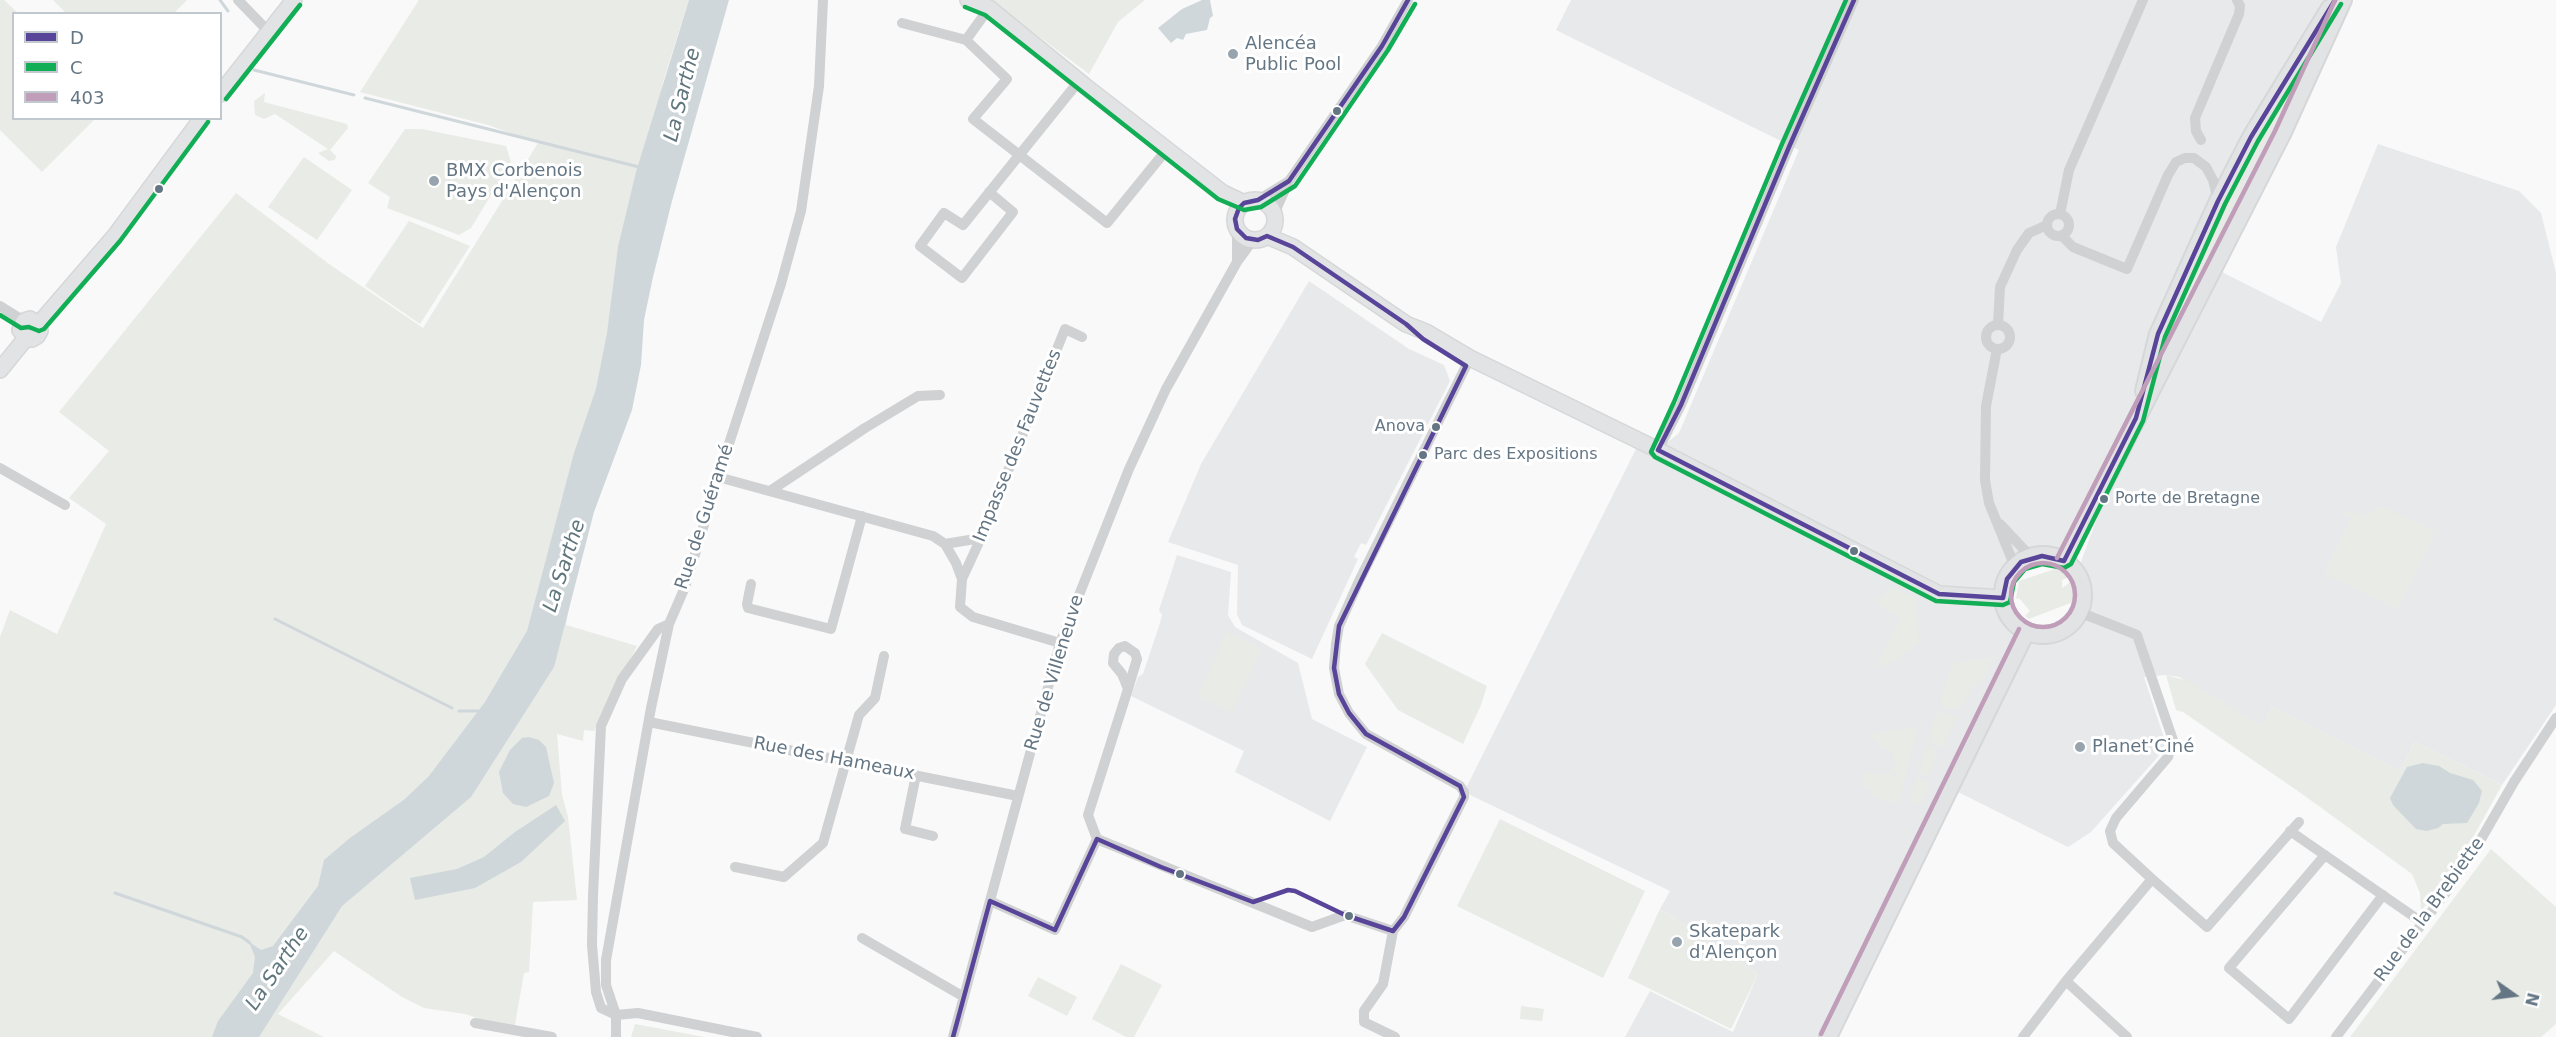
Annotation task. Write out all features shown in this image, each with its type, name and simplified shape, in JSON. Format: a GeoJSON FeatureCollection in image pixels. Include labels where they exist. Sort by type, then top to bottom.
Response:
{"type":"FeatureCollection","features":[{"type":"Feature","properties":{"kind":"main road"},"geometry":{"type":"LineString","coordinates":[[2136,418],[2158,334],[2218,201],[2251,137],[2335,0]]}},
{"type":"Feature","properties":{"kind":"main road"},"geometry":{"type":"LineString","coordinates":[[2064,561],[2282,134],[2343,0]]}},
{"type":"Feature","properties":{"kind":"main road"},"geometry":{"type":"LineString","coordinates":[[2051,556],[2064,561],[2075,572],[2082,586],[2082,603],[2072,623],[2055,633],[2040,635],[2026,632],[2009,616],[2003,598],[2007,579],[2015,567],[2031,557],[2051,556]]}},
{"type":"Feature","properties":{"kind":"main road"},"geometry":{"type":"LineString","coordinates":[[1828,1037],[2026,632]]}},
{"type":"Feature","properties":{"kind":"street"},"geometry":{"type":"LineString","coordinates":[[238,0],[268,32]]}},
{"type":"Feature","properties":{"kind":"street"},"geometry":{"type":"LineString","coordinates":[[222,91],[294,0]]}},
{"type":"Feature","properties":{"kind":"street","name":"Rue de Guéramé"},"geometry":{"type":"LineString","coordinates":[[616,1037],[616,1015],[606,985],[606,960],[649,722],[669,624],[685,587],[781,284],[801,211],[819,86],[823,0]]}},
{"type":"Feature","properties":{"kind":"street"},"geometry":{"type":"LineString","coordinates":[[968,0],[989,8],[1223,193],[1244,211],[1246,238],[1267,229]]}},
{"type":"Feature","properties":{"kind":"street"},"geometry":{"type":"LineString","coordinates":[[1244,211],[1289,181],[1382,46],[1408,0]]}},
{"type":"Feature","properties":{"kind":"street"},"geometry":{"type":"LineString","coordinates":[[1658,450],[1691,383],[1789,147],[1854,0]]}},
{"type":"Feature","properties":{"kind":"street"},"geometry":{"type":"LineString","coordinates":[[2060,214],[2070,170],[2143,0]]}},
{"type":"Feature","properties":{"kind":"street"},"geometry":{"type":"LineString","coordinates":[[2201,140],[2196,131],[2195,118],[2239,14],[2240,6],[2237,0]]}},
{"type":"Feature","properties":{"kind":"street"},"geometry":{"type":"LineString","coordinates":[[966,40],[989,8]]}},
{"type":"Feature","properties":{"kind":"street"},"geometry":{"type":"LineString","coordinates":[[902,23],[966,40],[1007,79],[973,119],[1107,224],[1168,148]]}},
{"type":"Feature","properties":{"kind":"street"},"geometry":{"type":"LineString","coordinates":[[989,192],[1013,212],[962,278],[920,246],[944,213],[963,225],[989,192],[1079,81]]}},
{"type":"Feature","properties":{"kind":"street"},"geometry":{"type":"LineString","coordinates":[[31,323],[114,237],[201,120]]}},
{"type":"Feature","properties":{"kind":"street"},"geometry":{"type":"LineString","coordinates":[[2046,225],[2050,234],[2062,236],[2073,247],[2127,269],[2168,175],[2176,162],[2185,158],[2194,158],[2206,166],[2213,180],[2218,201]]}},
{"type":"Feature","properties":{"kind":"street","name":"Rue de Villeneuve"},"geometry":{"type":"LineString","coordinates":[[953,1037],[1060,643],[1138,449],[1166,389],[1237,262],[1267,229],[1289,181]]}},
{"type":"Feature","properties":{"kind":"street"},"geometry":{"type":"LineString","coordinates":[[1244,211],[1268,204],[1267,229]]}},
{"type":"Feature","properties":{"kind":"street","name":"Rue de Villeneuve"},"geometry":{"type":"LineString","coordinates":[[1237,262],[1244,211]]}},
{"type":"Feature","properties":{"kind":"street"},"geometry":{"type":"LineString","coordinates":[[1998,325],[2000,287],[2017,250],[2029,232],[2046,225],[2050,217],[2060,214]]}},
{"type":"Feature","properties":{"kind":"street"},"geometry":{"type":"LineString","coordinates":[[2060,214],[2066,218],[2069,225],[2067,232],[2062,236]]}},
{"type":"Feature","properties":{"kind":"street"},"geometry":{"type":"LineString","coordinates":[[1267,229],[1406,324],[1425,332],[1468,362],[1544,394],[1658,450],[1939,594],[2003,598]]}},
{"type":"Feature","properties":{"kind":"street"},"geometry":{"type":"LineString","coordinates":[[0,306],[40,330],[38,336],[32,339],[26,338],[0,370]]}},
{"type":"Feature","properties":{"kind":"street"},"geometry":{"type":"LineString","coordinates":[[1998,325],[2005,327],[2010,338],[2007,345],[1997,349],[1989,346],[1986,334],[1990,327],[1998,325]]}},
{"type":"Feature","properties":{"kind":"street","name":"Impasse des Fauvettes"},"geometry":{"type":"LineString","coordinates":[[962,579],[981,538],[1065,329],[1082,337]]}},
{"type":"Feature","properties":{"kind":"street"},"geometry":{"type":"LineString","coordinates":[[1997,349],[1986,406],[1984,458],[1989,503],[2015,567]]}},
{"type":"Feature","properties":{"kind":"street"},"geometry":{"type":"LineString","coordinates":[[1395,1037],[1364,1022],[1364,1011],[1383,984],[1393,931],[1404,917],[1464,797],[1464,792],[1460,786],[1366,734],[1349,714],[1339,694],[1334,668],[1336,644],[1339,626],[1359,581],[1468,362]]}},
{"type":"Feature","properties":{"kind":"street"},"geometry":{"type":"LineString","coordinates":[[770,491],[918,396],[940,395]]}},
{"type":"Feature","properties":{"kind":"street"},"geometry":{"type":"LineString","coordinates":[[0,468],[64,505]]}},
{"type":"Feature","properties":{"kind":"street"},"geometry":{"type":"LineString","coordinates":[[718,477],[933,536],[945,544],[962,579],[960,607],[973,617],[1060,643]]}},
{"type":"Feature","properties":{"kind":"street"},"geometry":{"type":"LineString","coordinates":[[752,585],[748,608],[831,629],[862,516]]}},
{"type":"Feature","properties":{"kind":"street"},"geometry":{"type":"LineString","coordinates":[[1996,519],[2031,557]]}},
{"type":"Feature","properties":{"kind":"street"},"geometry":{"type":"LineString","coordinates":[[945,544],[981,538]]}},
{"type":"Feature","properties":{"kind":"street"},"geometry":{"type":"LineString","coordinates":[[2079,612],[2137,635],[2173,740],[2169,757],[2116,818],[2110,831],[2113,843],[2207,927],[2299,822]]}},
{"type":"Feature","properties":{"kind":"street"},"geometry":{"type":"LineString","coordinates":[[669,624],[658,629],[622,679],[601,726],[592,945],[596,992],[601,1008],[616,1015],[638,1013],[757,1037]]}},
{"type":"Feature","properties":{"kind":"street"},"geometry":{"type":"LineString","coordinates":[[735,867],[784,877],[823,843],[859,714],[875,698],[884,656]]}},
{"type":"Feature","properties":{"kind":"street"},"geometry":{"type":"LineString","coordinates":[[1128,690],[1088,815],[1097,839],[1312,927],[1345,915],[1393,931]]}},
{"type":"Feature","properties":{"kind":"street","name":"Rue de la Brebiette"},"geometry":{"type":"LineString","coordinates":[[2336,1037],[2423,923],[2480,841],[2514,782],[2556,718]]}},
{"type":"Feature","properties":{"kind":"street","name":"Rue des Hameaux"},"geometry":{"type":"LineString","coordinates":[[649,722],[1018,796]]}},
{"type":"Feature","properties":{"kind":"street"},"geometry":{"type":"LineString","coordinates":[[916,775],[905,829],[933,836]]}},
{"type":"Feature","properties":{"kind":"street"},"geometry":{"type":"LineString","coordinates":[[2290,831],[2423,923]]}},
{"type":"Feature","properties":{"kind":"street"},"geometry":{"type":"LineString","coordinates":[[990,901],[1054,930],[1097,839]]}},
{"type":"Feature","properties":{"kind":"street"},"geometry":{"type":"LineString","coordinates":[[2325,855],[2229,968],[2289,1019],[2383,896]]}},
{"type":"Feature","properties":{"kind":"street"},"geometry":{"type":"LineString","coordinates":[[2023,1037],[2066,981],[2152,879]]}},
{"type":"Feature","properties":{"kind":"street"},"geometry":{"type":"LineString","coordinates":[[862,938],[964,997]]}},
{"type":"Feature","properties":{"kind":"street"},"geometry":{"type":"LineString","coordinates":[[2066,981],[2127,1037]]}},
{"type":"Feature","properties":{"kind":"street"},"geometry":{"type":"LineString","coordinates":[[475,1023],[552,1037]]}},
{"type":"Feature","properties":{"kind":"street"},"geometry":{"type":"LineString","coordinates":[[1365,1037],[1375,1027]]}},
{"type":"Feature","properties":{"kind":"shaded area"},"geometry":{"type":"Polygon","coordinates":[[[0,0],[4,0],[17,12],[12,12],[12,120],[94,120],[42,172],[0,130],[0,0]]]}},
{"type":"Feature","properties":{"kind":"shaded area"},"geometry":{"type":"Polygon","coordinates":[[[53,0],[187,0],[175,12],[65,12],[53,0]]]}},
{"type":"Feature","properties":{"kind":"shaded area"},"geometry":{"type":"Polygon","coordinates":[[[419,0],[689,0],[663,82],[566,625],[637,646],[594,731],[584,730],[583,741],[557,734],[562,795],[568,817],[577,900],[533,902],[529,972],[524,973],[514,1030],[465,1014],[424,1008],[402,997],[334,951],[278,1014],[324,1037],[0,1037],[0,637],[10,610],[57,634],[106,524],[69,498],[109,451],[59,412],[236,193],[329,264],[423,328],[538,143],[488,125],[360,92],[419,0]]]}},
{"type":"Feature","properties":{"kind":"shaded area"},"geometry":{"type":"Polygon","coordinates":[[[990,0],[1145,0],[1118,22],[1089,74],[990,0]]]}},
{"type":"Feature","properties":{"kind":"shaded area"},"geometry":{"type":"Polygon","coordinates":[[[1571,0],[2344,0],[2058,558],[2037,556],[2021,562],[2010,573],[2003,592],[2009,616],[2018,627],[2032,634],[2055,633],[2072,623],[2076,617],[2084,598],[2075,572],[2079,567],[2123,448],[2214,268],[2321,322],[2341,283],[2336,247],[2378,144],[2519,191],[2541,213],[2556,273],[2556,705],[2502,785],[2415,742],[2400,771],[2272,707],[2262,727],[2179,677],[2166,675],[2144,677],[2165,741],[2163,751],[2091,832],[2068,847],[1950,788],[1828,1037],[1625,1037],[1650,991],[1733,1032],[1758,974],[1660,909],[1670,891],[1464,792],[1640,441],[1658,450],[1679,433],[1799,150],[1556,30],[1571,0]]]}},
{"type":"Feature","properties":{"kind":"shaded area"},"geometry":{"type":"Polygon","coordinates":[[[2319,37],[2256,181],[2250,179],[2253,172],[2243,167],[2319,37]]]}},
{"type":"Feature","properties":{"kind":"shaded area"},"geometry":{"type":"Polygon","coordinates":[[[265,93],[264,102],[347,124],[348,128],[330,150],[336,156],[335,160],[329,161],[318,153],[328,149],[275,114],[264,119],[255,115],[254,101],[265,93]]]}},
{"type":"Feature","properties":{"kind":"shaded area","name":"BMX Corbenois Pays d'Alençon"},"geometry":{"type":"Polygon","coordinates":[[[405,129],[422,129],[506,146],[511,162],[471,228],[459,235],[387,208],[390,197],[368,183],[405,129]]]}},
{"type":"Feature","properties":{"kind":"shaded area"},"geometry":{"type":"Polygon","coordinates":[[[304,157],[352,190],[317,240],[268,207],[304,157]]]}},
{"type":"Feature","properties":{"kind":"shaded area"},"geometry":{"type":"Polygon","coordinates":[[[2240,171],[2245,174],[2242,181],[2253,186],[2166,359],[2159,354],[2167,330],[2240,171]]]}},
{"type":"Feature","properties":{"kind":"shaded area"},"geometry":{"type":"Polygon","coordinates":[[[409,221],[470,246],[420,324],[365,286],[409,221]]]}},
{"type":"Feature","properties":{"kind":"shaded area"},"geometry":{"type":"Polygon","coordinates":[[[1309,281],[1409,349],[1444,365],[1450,381],[1366,545],[1361,543],[1354,557],[1358,559],[1312,659],[1242,625],[1237,614],[1238,565],[1168,542],[1201,464],[1309,281]]]}},
{"type":"Feature","properties":{"kind":"shaded area"},"geometry":{"type":"Polygon","coordinates":[[[2378,505],[2436,532],[2397,609],[2324,574],[2352,518],[2345,515],[2346,511],[2366,516],[2375,511],[2378,505]]]}},
{"type":"Feature","properties":{"kind":"shaded area"},"geometry":{"type":"Polygon","coordinates":[[[1177,555],[1231,572],[1228,615],[1235,627],[1298,663],[1312,719],[1367,747],[1330,821],[1235,772],[1244,751],[1131,696],[1138,677],[1143,674],[1160,623],[1162,615],[1159,610],[1177,555]]]}},
{"type":"Feature","properties":{"kind":"shaded area"},"geometry":{"type":"Polygon","coordinates":[[[2058,568],[2069,577],[2062,580],[2062,588],[2072,581],[2073,602],[2029,619],[2025,616],[2030,611],[2019,598],[2016,599],[2019,581],[2058,568]]]}},
{"type":"Feature","properties":{"kind":"shaded area"},"geometry":{"type":"Polygon","coordinates":[[[1892,587],[1915,597],[1919,643],[1888,665],[1880,666],[1877,664],[1901,616],[1884,608],[1877,601],[1892,587]]]}},
{"type":"Feature","properties":{"kind":"shaded area"},"geometry":{"type":"Polygon","coordinates":[[[1227,632],[1262,649],[1232,712],[1197,696],[1227,632]]]}},
{"type":"Feature","properties":{"kind":"shaded area"},"geometry":{"type":"Polygon","coordinates":[[[1382,633],[1487,686],[1463,744],[1398,710],[1365,664],[1382,633]]]}},
{"type":"Feature","properties":{"kind":"shaded area"},"geometry":{"type":"Polygon","coordinates":[[[1994,657],[1979,684],[1973,686],[1961,709],[1939,707],[1952,663],[1994,657]]]}},
{"type":"Feature","properties":{"kind":"shaded area"},"geometry":{"type":"Polygon","coordinates":[[[2166,675],[2188,681],[2262,727],[2272,707],[2400,771],[2415,742],[2502,785],[2462,857],[2421,911],[2420,893],[2412,874],[2305,796],[2183,712],[2176,710],[2166,675]]]}},
{"type":"Feature","properties":{"kind":"shaded area"},"geometry":{"type":"Polygon","coordinates":[[[1937,712],[1957,717],[1942,748],[1928,740],[1937,712]]]}},
{"type":"Feature","properties":{"kind":"shaded area"},"geometry":{"type":"Polygon","coordinates":[[[1918,726],[1898,804],[1869,795],[1871,789],[1861,783],[1868,771],[1875,774],[1887,773],[1896,777],[1898,775],[1891,771],[1895,762],[1892,753],[1870,735],[1918,726]]]}},
{"type":"Feature","properties":{"kind":"shaded area"},"geometry":{"type":"Polygon","coordinates":[[[1927,745],[1938,754],[1928,776],[1918,774],[1927,745]]]}},
{"type":"Feature","properties":{"kind":"shaded area"},"geometry":{"type":"Polygon","coordinates":[[[1917,778],[1929,784],[1922,803],[1909,801],[1917,778]]]}},
{"type":"Feature","properties":{"kind":"shaded area"},"geometry":{"type":"Polygon","coordinates":[[[1500,819],[1645,891],[1603,978],[1457,906],[1500,819]]]}},
{"type":"Feature","properties":{"kind":"shaded area"},"geometry":{"type":"Polygon","coordinates":[[[2491,849],[2556,907],[2556,1024],[2541,1037],[2350,1037],[2491,849]]]}},
{"type":"Feature","properties":{"kind":"shaded area","name":"Skatepark d'Alençon"},"geometry":{"type":"Polygon","coordinates":[[[1660,909],[1758,974],[1731,1029],[1628,978],[1660,909]]]}},
{"type":"Feature","properties":{"kind":"shaded area"},"geometry":{"type":"Polygon","coordinates":[[[1121,964],[1162,985],[1134,1037],[1126,1037],[1092,1019],[1121,964]]]}},
{"type":"Feature","properties":{"kind":"shaded area"},"geometry":{"type":"Polygon","coordinates":[[[1038,977],[1077,997],[1067,1016],[1028,996],[1038,977]]]}},
{"type":"Feature","properties":{"kind":"shaded area"},"geometry":{"type":"Polygon","coordinates":[[[1521,1006],[1544,1009],[1542,1021],[1520,1019],[1521,1006]]]}},
{"type":"Feature","properties":{"kind":"shaded area"},"geometry":{"type":"Polygon","coordinates":[[[635,1024],[704,1037],[631,1037],[635,1024]]]}},
{"type":"Feature","properties":{"kind":"water","name":"La Sarthe"},"geometry":{"type":"Polygon","coordinates":[[[689,0],[729,0],[653,277],[644,320],[641,365],[632,410],[594,512],[554,667],[471,797],[342,906],[259,1037],[212,1037],[218,1021],[253,973],[255,957],[249,942],[261,950],[273,946],[318,886],[324,860],[350,838],[405,799],[429,776],[485,702],[527,631],[574,453],[596,389],[607,333],[618,247],[636,172],[689,0]]]}},
{"type":"Feature","properties":{"kind":"water"},"geometry":{"type":"Polygon","coordinates":[[[1202,0],[1210,0],[1213,16],[1210,18],[1207,30],[1186,34],[1183,40],[1177,38],[1171,43],[1158,28],[1182,9],[1202,0]]]}},
{"type":"Feature","properties":{"kind":"water"},"geometry":{"type":"Polygon","coordinates":[[[529,737],[539,740],[546,747],[554,783],[549,796],[526,807],[513,804],[503,793],[499,772],[510,750],[522,738],[529,737]]]}},
{"type":"Feature","properties":{"kind":"water"},"geometry":{"type":"Polygon","coordinates":[[[2423,763],[2439,766],[2450,773],[2473,780],[2482,791],[2479,803],[2467,823],[2443,824],[2427,831],[2416,829],[2393,805],[2390,798],[2407,767],[2423,763]]]}},
{"type":"Feature","properties":{"kind":"water"},"geometry":{"type":"Polygon","coordinates":[[[556,805],[565,821],[521,862],[475,888],[415,900],[410,878],[457,869],[484,857],[515,832],[556,805]]]}},
{"type":"Feature","properties":{"kind":"waterway"},"geometry":{"type":"LineString","coordinates":[[220,0],[228,11]]}},
{"type":"Feature","properties":{"kind":"waterway"},"geometry":{"type":"LineString","coordinates":[[254,70],[354,95]]}},
{"type":"Feature","properties":{"kind":"waterway"},"geometry":{"type":"LineString","coordinates":[[365,98],[639,167]]}},
{"type":"Feature","properties":{"kind":"waterway"},"geometry":{"type":"LineString","coordinates":[[275,619],[452,708]]}},
{"type":"Feature","properties":{"kind":"waterway"},"geometry":{"type":"LineString","coordinates":[[459,711],[482,711]]}},
{"type":"Feature","properties":{"kind":"waterway"},"geometry":{"type":"LineString","coordinates":[[115,893],[242,937],[250,943]]}},
{"type":"Feature","properties":{"kind":"transit line","name":"D"},"geometry":{"type":"LineString","coordinates":[[953,1037],[990,901],[1055,930],[1097,839],[1161,867],[1253,902],[1288,890],[1295,891],[1345,915],[1393,931],[1404,917],[1464,797],[1460,786],[1366,734],[1349,713],[1339,694],[1334,668],[1339,626],[1466,366],[1423,339],[1406,324],[1293,247],[1267,236],[1258,240],[1246,238],[1237,229],[1235,219],[1239,208],[1244,203],[1258,200],[1289,181],[1382,46],[1408,0]]}},
{"type":"Feature","properties":{"kind":"transit line","name":"C"},"geometry":{"type":"LineString","coordinates":[[1846,0],[1651,452],[1655,457],[1936,601],[2003,605],[2010,602],[2014,582],[2025,569],[2042,564],[2064,568],[2071,564],[2143,421],[2165,337],[2225,204],[2258,141],[2341,4]]}},
{"type":"Feature","properties":{"kind":"transit line","name":"D"},"geometry":{"type":"LineString","coordinates":[[1854,0],[1789,147],[1681,405],[1658,450],[1939,594],[2003,598],[2007,579],[2021,562],[2042,556],[2064,561],[2136,418],[2158,334],[2218,201],[2251,137],[2335,0]]}},
{"type":"Feature","properties":{"kind":"transit line","name":"403"},"geometry":{"type":"LineString","coordinates":[[2057,558],[2275,131],[2335,0]]}},
{"type":"Feature","properties":{"kind":"transit line","name":"C"},"geometry":{"type":"LineString","coordinates":[[965,7],[985,15],[1218,199],[1244,210],[1261,207],[1295,186],[1388,50],[1415,4]]}},
{"type":"Feature","properties":{"kind":"transit line","name":"C"},"geometry":{"type":"LineString","coordinates":[[226,99],[300,5]]}},
{"type":"Feature","properties":{"kind":"transit line","name":"C"},"geometry":{"type":"LineString","coordinates":[[0,315],[21,328],[29,327],[39,331],[44,329],[120,241],[208,122]]}},
{"type":"Feature","properties":{"kind":"transit line","name":"403"},"geometry":{"type":"LineString","coordinates":[[2043,563],[2055,565],[2066,572],[2073,583],[2075,595],[2073,607],[2066,618],[2055,625],[2043,627],[2031,625],[2020,618],[2013,607],[2011,595],[2013,583],[2020,572],[2031,565],[2043,563]]}},
{"type":"Feature","properties":{"kind":"transit line","name":"403"},"geometry":{"type":"LineString","coordinates":[[1821,1034],[2019,629]]}},
{"type":"Feature","properties":{"kind":"place","name":"Alencéa Public Pool"},"geometry":{"type":"Point","coordinates":[1233,54]}},
{"type":"Feature","properties":{"kind":"place","name":"BMX Corbenois Pays d'Alençon"},"geometry":{"type":"Point","coordinates":[434,181]}},
{"type":"Feature","properties":{"kind":"place","name":"Anova"},"geometry":{"type":"Point","coordinates":[1436,427]}},
{"type":"Feature","properties":{"kind":"place","name":"Parc des Expositions"},"geometry":{"type":"Point","coordinates":[1423,455]}},
{"type":"Feature","properties":{"kind":"place","name":"Porte de Bretagne"},"geometry":{"type":"Point","coordinates":[2104,499]}},
{"type":"Feature","properties":{"kind":"place","name":"Planet’Ciné"},"geometry":{"type":"Point","coordinates":[2080,747]}},
{"type":"Feature","properties":{"kind":"place","name":"Skatepark d'Alençon"},"geometry":{"type":"Point","coordinates":[1677,942]}}]}
